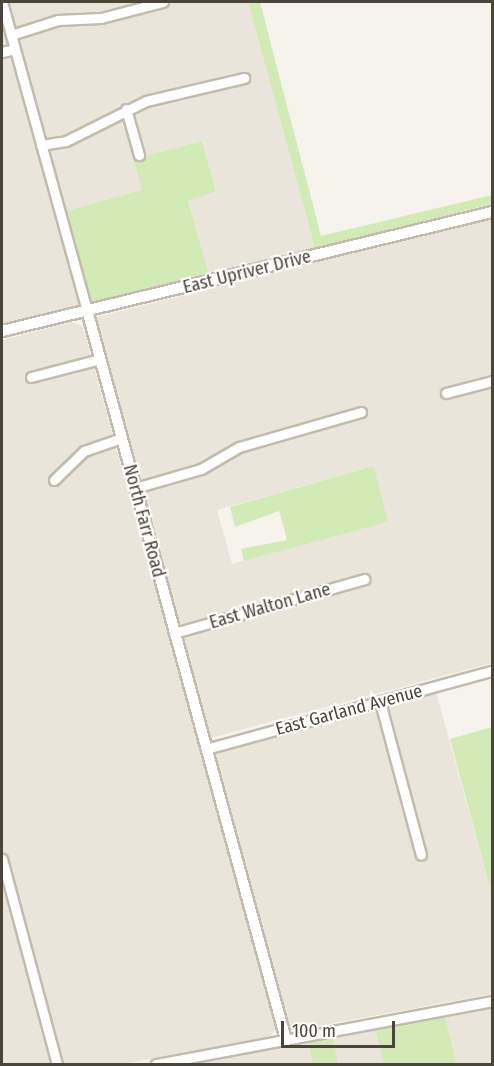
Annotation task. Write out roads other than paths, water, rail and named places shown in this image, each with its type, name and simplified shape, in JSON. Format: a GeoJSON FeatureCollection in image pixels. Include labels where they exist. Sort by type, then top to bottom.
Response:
{"type":"FeatureCollection","features":[{"type":"Feature","properties":{"kind":"street","name":"North Farr Road"},"geometry":{"type":"LineString","coordinates":[[2,2],[286,1040]]}},
{"type":"Feature","properties":{"kind":"street"},"geometry":{"type":"LineString","coordinates":[[11,35],[58,20],[101,18],[163,2]]}},
{"type":"Feature","properties":{"kind":"street"},"geometry":{"type":"LineString","coordinates":[[2,52],[15,49]]}},
{"type":"Feature","properties":{"kind":"street"},"geometry":{"type":"LineString","coordinates":[[41,145],[66,141],[126,109],[181,90],[244,78]]}},
{"type":"Feature","properties":{"kind":"street"},"geometry":{"type":"LineString","coordinates":[[126,109],[139,155]]}},
{"type":"Feature","properties":{"kind":"street","name":"East Upriver Drive"},"geometry":{"type":"LineString","coordinates":[[2,332],[492,212]]}},
{"type":"Feature","properties":{"kind":"street"},"geometry":{"type":"LineString","coordinates":[[32,376],[100,359]]}},
{"type":"Feature","properties":{"kind":"street"},"geometry":{"type":"LineString","coordinates":[[446,393],[492,381]]}},
{"type":"Feature","properties":{"kind":"street"},"geometry":{"type":"LineString","coordinates":[[135,488],[201,469],[239,447],[361,412]]}},
{"type":"Feature","properties":{"kind":"street"},"geometry":{"type":"LineString","coordinates":[[54,480],[84,451],[121,438]]}},
{"type":"Feature","properties":{"kind":"street","name":"East Walton Lane"},"geometry":{"type":"LineString","coordinates":[[174,633],[365,579]]}},
{"type":"Feature","properties":{"kind":"street","name":"East Garland Avenue"},"geometry":{"type":"LineString","coordinates":[[206,749],[492,671]]}},
{"type":"Feature","properties":{"kind":"street"},"geometry":{"type":"LineString","coordinates":[[380,702],[421,855]]}},
{"type":"Feature","properties":{"kind":"street"},"geometry":{"type":"LineString","coordinates":[[2,859],[57,1065]]}},
{"type":"Feature","properties":{"kind":"street"},"geometry":{"type":"LineString","coordinates":[[156,1065],[492,1001]]}}]}
